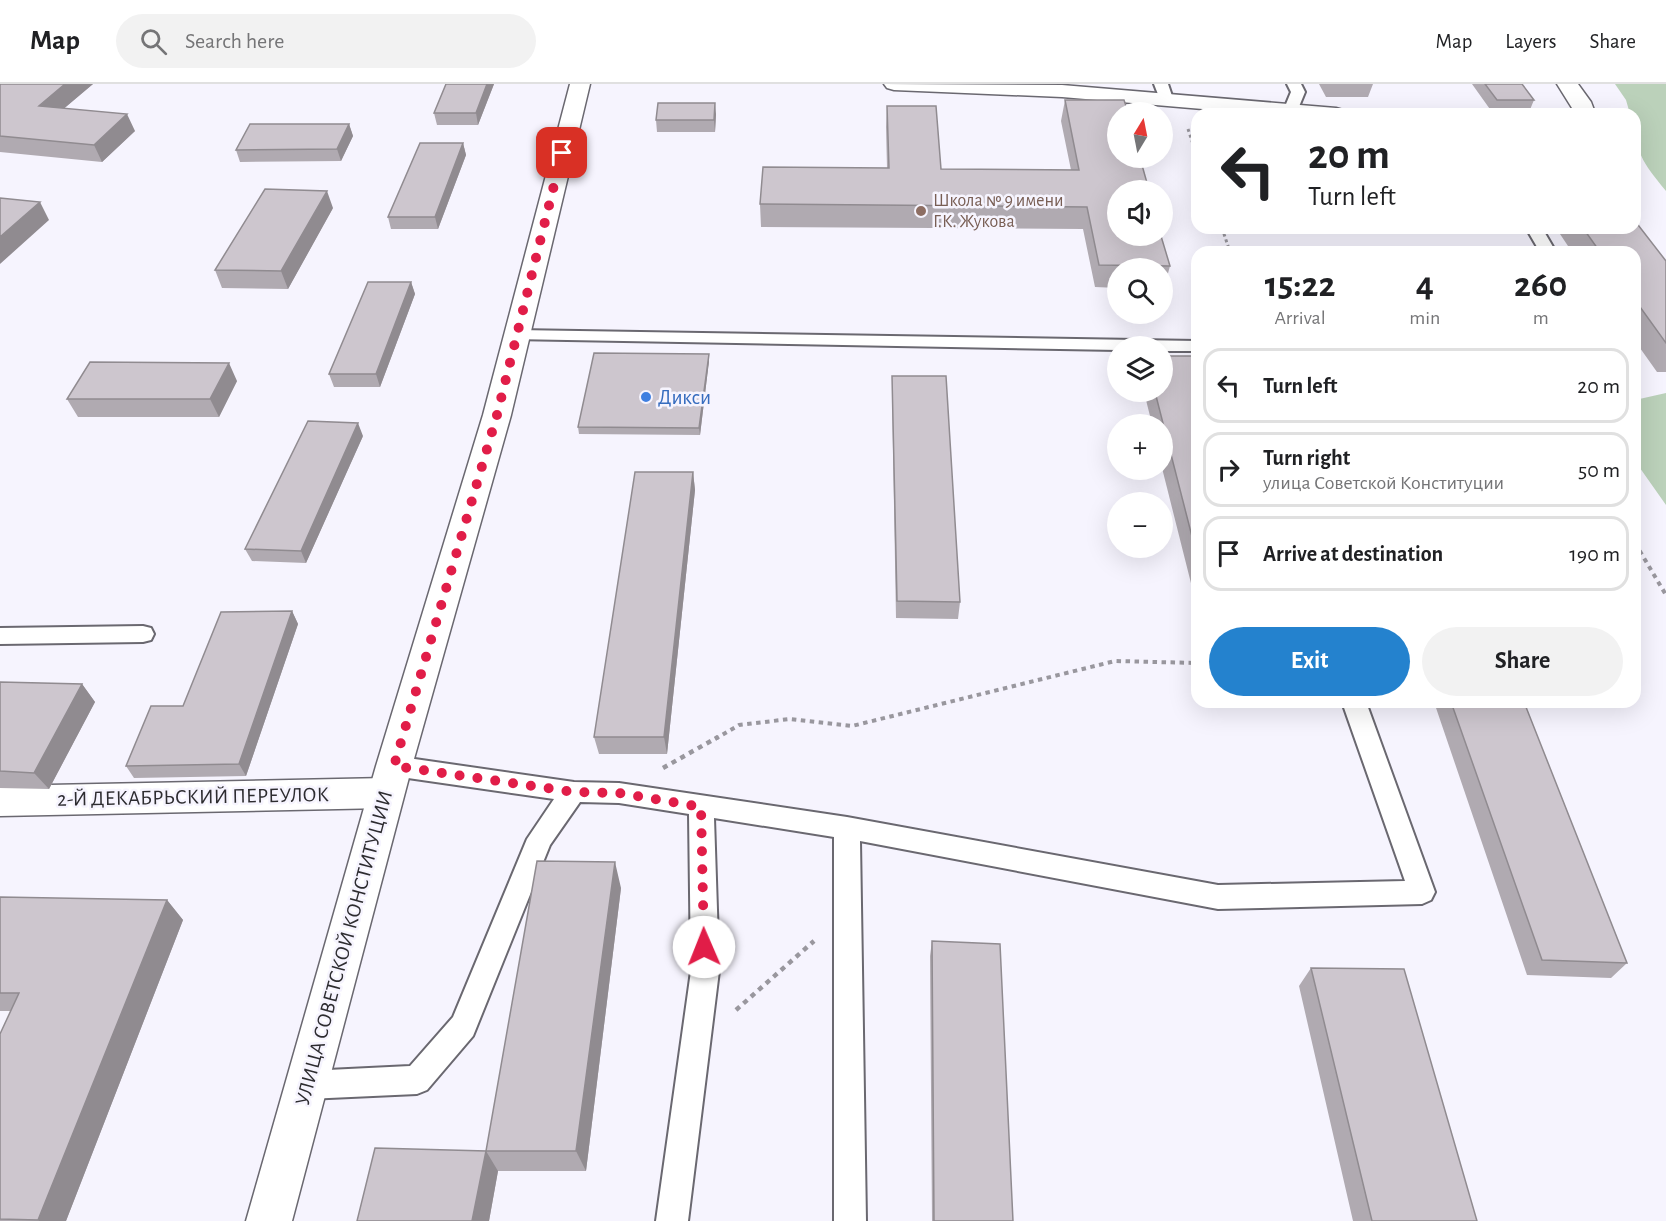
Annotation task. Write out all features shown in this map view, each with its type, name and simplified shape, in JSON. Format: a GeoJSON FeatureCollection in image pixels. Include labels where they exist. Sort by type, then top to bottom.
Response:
{"type":"FeatureCollection","features":[{"type":"Feature","properties":{"kind":"street","name":"УЛИЦА СОВЕТСКОЙ КОНСТИТУЦИИ"},"geometry":{"type":"LineString","coordinates":[[269,1221],[390,780],[497,415],[580,84]]}},
{"type":"Feature","properties":{"kind":"street"},"geometry":{"type":"LineString","coordinates":[[894,84],[1062,91],[1164,92],[1284,108]]}},
{"type":"Feature","properties":{"kind":"street"},"geometry":{"type":"LineString","coordinates":[[1567,84],[1581,102],[1582,108]]}},
{"type":"Feature","properties":{"kind":"street","name":"2-Й ДЕКАБРЬСКИЙ ПЕРЕУЛОК"},"geometry":{"type":"LineString","coordinates":[[0,801],[390,780]]}},
{"type":"Feature","properties":{"kind":"lane"},"geometry":{"type":"LineString","coordinates":[[1291,108],[1298,92],[1294,84]]}},
{"type":"Feature","properties":{"kind":"lane"},"geometry":{"type":"LineString","coordinates":[[517,335],[1191,346]]}},
{"type":"Feature","properties":{"kind":"lane"},"geometry":{"type":"LineString","coordinates":[[0,636],[143,634]]}},
{"type":"Feature","properties":{"kind":"lane"},"geometry":{"type":"LineString","coordinates":[[390,780],[619,793],[847,828],[1218,897],[1422,892],[1356,708]]}},
{"type":"Feature","properties":{"kind":"lane"},"geometry":{"type":"LineString","coordinates":[[307,1085],[417,1080],[463,1026],[540,839],[574,792]]}},
{"type":"Feature","properties":{"kind":"lane"},"geometry":{"type":"LineString","coordinates":[[672,1221],[705,971],[701,807]]}},
{"type":"Feature","properties":{"kind":"lane"},"geometry":{"type":"LineString","coordinates":[[847,828],[850,1221]]}},
{"type":"Feature","properties":{"kind":"path"},"geometry":{"type":"LineString","coordinates":[[1641,553],[1666,595]]}},
{"type":"Feature","properties":{"kind":"path"},"geometry":{"type":"LineString","coordinates":[[619,793],[739,725],[789,719],[852,726],[1114,661],[1191,663]]}},
{"type":"Feature","properties":{"kind":"path"},"geometry":{"type":"LineString","coordinates":[[695,1046],[848,911]]}},
{"type":"Feature","properties":{"kind":"green space"},"geometry":{"type":"Polygon","coordinates":[[[1615,84],[1666,84],[1666,191],[1641,154],[1641,108],[1628,108],[1626,100],[1615,84]]]}},
{"type":"Feature","properties":{"kind":"green space"},"geometry":{"type":"Polygon","coordinates":[[[1666,393],[1666,505],[1641,470],[1641,399],[1666,393]]]}},
{"type":"Feature","properties":{"kind":"building"},"geometry":{"type":"Polygon","coordinates":[[[0,84],[65,84],[39,106],[127,114],[94,145],[0,136],[0,84]]]}},
{"type":"Feature","properties":{"kind":"building"},"geometry":{"type":"Polygon","coordinates":[[[446,84],[487,84],[476,113],[434,113],[446,84]]]}},
{"type":"Feature","properties":{"kind":"building"},"geometry":{"type":"Polygon","coordinates":[[[1485,84],[1522,84],[1534,100],[1497,100],[1485,84]]]}},
{"type":"Feature","properties":{"kind":"building"},"geometry":{"type":"Polygon","coordinates":[[[1065,100],[1124,100],[1125,102],[1107,102],[1107,168],[1143,168],[1146,180],[1107,180],[1107,246],[1164,246],[1168,258],[1107,258],[1107,265],[1099,265],[1087,207],[760,204],[763,167],[889,168],[887,106],[936,106],[941,169],[1079,170],[1065,100]]]}},
{"type":"Feature","properties":{"kind":"building"},"geometry":{"type":"Polygon","coordinates":[[[658,103],[715,103],[714,120],[656,120],[658,103]]]}},
{"type":"Feature","properties":{"kind":"building"},"geometry":{"type":"Polygon","coordinates":[[[250,124],[349,124],[337,149],[236,150],[250,124]]]}},
{"type":"Feature","properties":{"kind":"building"},"geometry":{"type":"Polygon","coordinates":[[[420,143],[463,143],[435,217],[388,217],[420,143]]]}},
{"type":"Feature","properties":{"kind":"building"},"geometry":{"type":"Polygon","coordinates":[[[265,189],[327,191],[281,271],[215,270],[265,189]]]}},
{"type":"Feature","properties":{"kind":"building"},"geometry":{"type":"Polygon","coordinates":[[[0,198],[40,202],[0,237],[0,198]]]}},
{"type":"Feature","properties":{"kind":"building"},"geometry":{"type":"Polygon","coordinates":[[[1641,229],[1666,261],[1666,343],[1641,308],[1641,246],[1596,246],[1587,234],[1641,234],[1641,229]]]}},
{"type":"Feature","properties":{"kind":"building"},"geometry":{"type":"Polygon","coordinates":[[[368,282],[411,282],[376,374],[329,374],[368,282]]]}},
{"type":"Feature","properties":{"kind":"building","name":"Дикси"},"geometry":{"type":"Polygon","coordinates":[[[594,353],[709,354],[699,428],[578,427],[594,353]]]}},
{"type":"Feature","properties":{"kind":"building"},"geometry":{"type":"Polygon","coordinates":[[[1173,356],[1191,356],[1191,533],[1173,462],[1173,414],[1161,414],[1158,402],[1173,402],[1173,356]]]}},
{"type":"Feature","properties":{"kind":"building"},"geometry":{"type":"Polygon","coordinates":[[[90,362],[229,363],[210,399],[67,399],[90,362]]]}},
{"type":"Feature","properties":{"kind":"building"},"geometry":{"type":"Polygon","coordinates":[[[892,376],[946,376],[960,602],[897,601],[892,376]]]}},
{"type":"Feature","properties":{"kind":"building"},"geometry":{"type":"Polygon","coordinates":[[[308,421],[358,423],[301,551],[245,549],[308,421]]]}},
{"type":"Feature","properties":{"kind":"building"},"geometry":{"type":"Polygon","coordinates":[[[635,472],[693,472],[664,737],[594,737],[635,472]]]}},
{"type":"Feature","properties":{"kind":"building"},"geometry":{"type":"Polygon","coordinates":[[[292,611],[239,764],[126,766],[151,706],[183,706],[221,612],[292,611]]]}},
{"type":"Feature","properties":{"kind":"building"},"geometry":{"type":"Polygon","coordinates":[[[0,682],[82,684],[34,773],[0,771],[0,682]]]}},
{"type":"Feature","properties":{"kind":"building"},"geometry":{"type":"Polygon","coordinates":[[[1453,708],[1526,708],[1627,963],[1542,960],[1453,708]]]}},
{"type":"Feature","properties":{"kind":"building"},"geometry":{"type":"Polygon","coordinates":[[[537,861],[615,862],[576,1151],[486,1151],[537,861]]]}},
{"type":"Feature","properties":{"kind":"building"},"geometry":{"type":"Polygon","coordinates":[[[0,897],[167,900],[38,1220],[0,1219],[0,1034],[19,993],[0,993],[0,897]]]}},
{"type":"Feature","properties":{"kind":"building"},"geometry":{"type":"Polygon","coordinates":[[[932,941],[1000,944],[1013,1221],[934,1221],[932,941]]]}},
{"type":"Feature","properties":{"kind":"building"},"geometry":{"type":"Polygon","coordinates":[[[1311,968],[1404,969],[1477,1221],[1372,1221],[1311,968]]]}},
{"type":"Feature","properties":{"kind":"building"},"geometry":{"type":"Polygon","coordinates":[[[375,1148],[486,1151],[472,1221],[357,1221],[375,1148]]]}},
{"type":"Feature","properties":{"kind":"place","name":"Школа № 9 имени Г.К. Жукова"},"geometry":{"type":"Point","coordinates":[921,211]}},
{"type":"Feature","properties":{"kind":"place","name":"Дикси"},"geometry":{"type":"Point","coordinates":[646,397]}},
{"type":"Feature","properties":{"kind":"route"},"geometry":{"type":"LineString","coordinates":[[562,153],[497,415],[394,766],[574,792],[619,793],[701,807],[704,947]]}}]}
